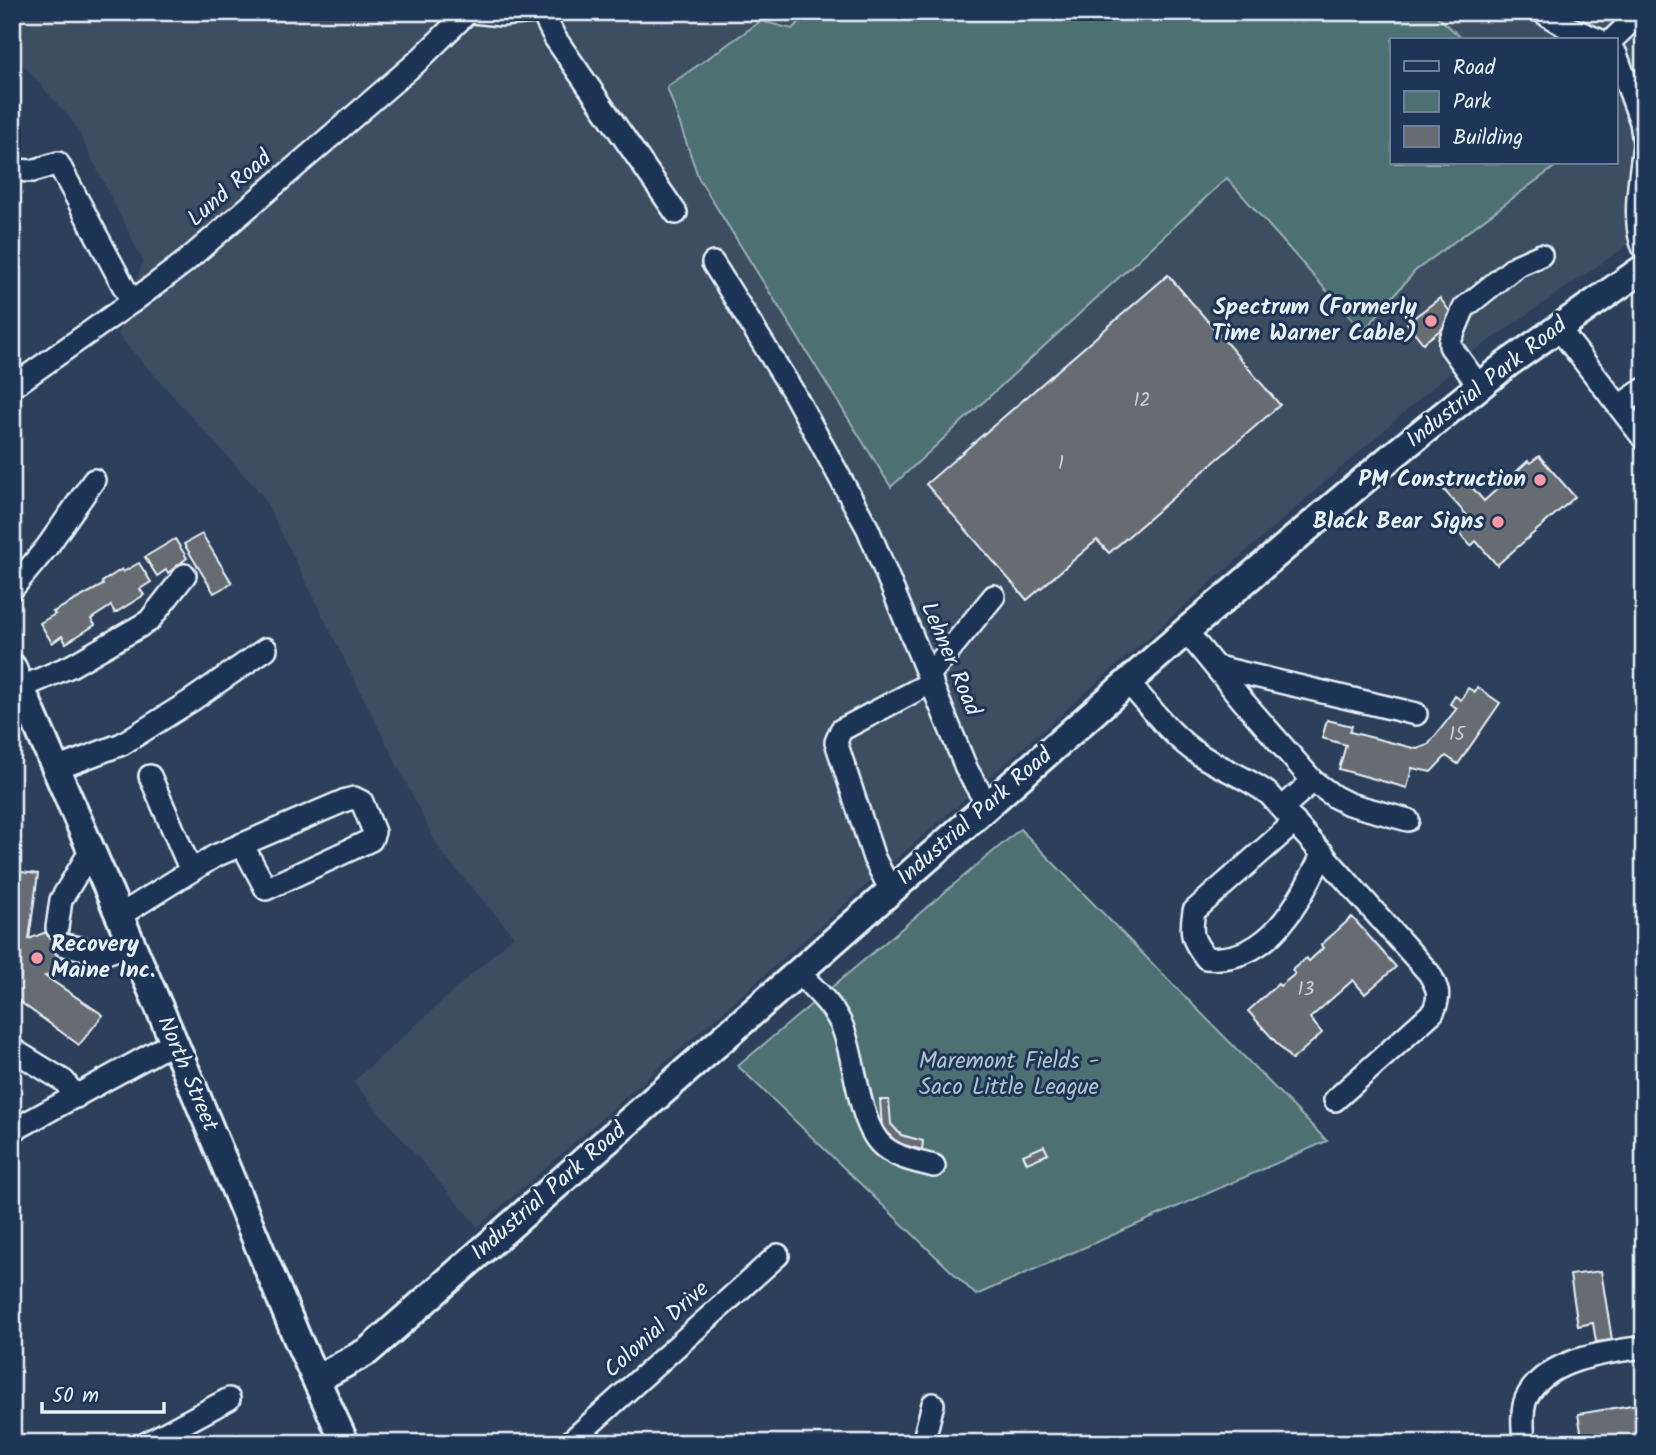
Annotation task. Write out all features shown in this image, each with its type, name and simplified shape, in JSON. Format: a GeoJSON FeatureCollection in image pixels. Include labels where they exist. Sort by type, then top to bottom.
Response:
{"type":"FeatureCollection","features":[{"type":"Feature","properties":{"kind":"main road","name":"Industrial Park Road"},"geometry":{"type":"LineString","coordinates":[[317,1379],[368,1351],[1186,631],[1390,458],[1557,326],[1644,268]]}},
{"type":"Feature","properties":{"kind":"main road","name":"North Street"},"geometry":{"type":"LineString","coordinates":[[16,677],[174,1042],[268,1271],[345,1443]]}},
{"type":"Feature","properties":{"kind":"street"},"geometry":{"type":"LineString","coordinates":[[470,12],[502,15],[535,12]]}},
{"type":"Feature","properties":{"kind":"street","name":"Lund Road"},"geometry":{"type":"LineString","coordinates":[[12,387],[185,262],[396,81],[470,12]]}},
{"type":"Feature","properties":{"kind":"street"},"geometry":{"type":"LineString","coordinates":[[542,12],[555,38],[676,213]]}},
{"type":"Feature","properties":{"kind":"street"},"geometry":{"type":"LineString","coordinates":[[1542,12],[1565,26],[1594,38]]}},
{"type":"Feature","properties":{"kind":"street"},"geometry":{"type":"LineString","coordinates":[[1614,38],[1641,12]]}},
{"type":"Feature","properties":{"kind":"street"},"geometry":{"type":"LineString","coordinates":[[1618,59],[1641,122],[1644,143],[1637,215],[1638,233],[1644,249]]}},
{"type":"Feature","properties":{"kind":"street"},"geometry":{"type":"LineString","coordinates":[[12,170],[33,171],[58,163],[132,302]]}},
{"type":"Feature","properties":{"kind":"street"},"geometry":{"type":"LineString","coordinates":[[1479,386],[1450,346],[1464,308],[1516,266],[1541,255]]}},
{"type":"Feature","properties":{"kind":"street","name":"Lehner Road"},"geometry":{"type":"LineString","coordinates":[[713,263],[792,390],[868,529],[967,770],[988,806]]}},
{"type":"Feature","properties":{"kind":"street"},"geometry":{"type":"LineString","coordinates":[[1557,326],[1644,439]]}},
{"type":"Feature","properties":{"kind":"street"},"geometry":{"type":"LineString","coordinates":[[1619,407],[1644,389]]}},
{"type":"Feature","properties":{"kind":"street"},"geometry":{"type":"LineString","coordinates":[[12,589],[47,547],[94,480]]}},
{"type":"Feature","properties":{"kind":"street"},"geometry":{"type":"LineString","coordinates":[[16,677],[71,666],[149,621],[185,575]]}},
{"type":"Feature","properties":{"kind":"street"},"geometry":{"type":"LineString","coordinates":[[891,891],[874,858],[836,742],[841,730],[930,679],[993,596]]}},
{"type":"Feature","properties":{"kind":"street"},"geometry":{"type":"LineString","coordinates":[[1186,631],[1313,781],[1349,804],[1408,820]]}},
{"type":"Feature","properties":{"kind":"street"},"geometry":{"type":"LineString","coordinates":[[56,769],[122,744],[266,649]]}},
{"type":"Feature","properties":{"kind":"street"},"geometry":{"type":"LineString","coordinates":[[1217,667],[1416,713]]}},
{"type":"Feature","properties":{"kind":"street"},"geometry":{"type":"LineString","coordinates":[[1128,682],[1178,737],[1198,754],[1258,785],[1289,815],[1429,973],[1437,987],[1439,999],[1433,1013],[1335,1100]]}},
{"type":"Feature","properties":{"kind":"street"},"geometry":{"type":"LineString","coordinates":[[150,776],[191,871]]}},
{"type":"Feature","properties":{"kind":"street"},"geometry":{"type":"LineString","coordinates":[[1313,781],[1289,815],[1194,911],[1191,930],[1196,946],[1206,958],[1224,960],[1249,950],[1275,933],[1293,912],[1323,853]]}},
{"type":"Feature","properties":{"kind":"street"},"geometry":{"type":"LineString","coordinates":[[119,916],[215,856],[355,798],[362,802],[374,832],[371,840],[266,889],[242,845]]}},
{"type":"Feature","properties":{"kind":"street"},"geometry":{"type":"LineString","coordinates":[[91,850],[61,900],[61,936],[106,953],[132,944]]}},
{"type":"Feature","properties":{"kind":"street"},"geometry":{"type":"LineString","coordinates":[[798,972],[827,1002],[842,1026],[855,1066],[865,1117],[875,1138],[898,1156],[934,1166]]}},
{"type":"Feature","properties":{"kind":"street"},"geometry":{"type":"LineString","coordinates":[[12,1131],[174,1042]]}},
{"type":"Feature","properties":{"kind":"street"},"geometry":{"type":"LineString","coordinates":[[12,1049],[64,1081],[76,1097]]}},
{"type":"Feature","properties":{"kind":"street","name":"Colonial Drive"},"geometry":{"type":"LineString","coordinates":[[569,1443],[778,1255]]}},
{"type":"Feature","properties":{"kind":"street"},"geometry":{"type":"LineString","coordinates":[[1524,1443],[1524,1410],[1527,1398],[1549,1372],[1582,1357],[1644,1347]]}},
{"type":"Feature","properties":{"kind":"street"},"geometry":{"type":"LineString","coordinates":[[147,1443],[229,1399]]}},
{"type":"Feature","properties":{"kind":"street"},"geometry":{"type":"LineString","coordinates":[[923,1443],[933,1404]]}},
{"type":"Feature","properties":{"kind":"shaded area"},"geometry":{"type":"Polygon","coordinates":[[[12,12],[1644,12],[1644,234],[1474,351],[478,1227],[353,1082],[514,936],[440,851],[263,496],[118,335],[143,261],[74,123],[12,52],[12,12]]]}},
{"type":"Feature","properties":{"kind":"green space"},"geometry":{"type":"Polygon","coordinates":[[[811,12],[1432,12],[1462,38],[1390,38],[1390,164],[1559,164],[1415,271],[1363,332],[1227,178],[891,487],[699,179],[667,87],[761,21],[792,29],[811,12]]]}},
{"type":"Feature","properties":{"kind":"green space","name":"Maremont Fields - Saco Little League"},"geometry":{"type":"Polygon","coordinates":[[[1020,829],[1327,1141],[976,1295],[738,1066],[1020,829]]]}},
{"type":"Feature","properties":{"kind":"building"},"geometry":{"type":"Polygon","coordinates":[[[1168,275],[1280,405],[1109,553],[1097,540],[1027,600],[926,484],[1168,275]]]}},
{"type":"Feature","properties":{"kind":"building","name":"Spectrum (Formerly Time Warner Cable)"},"geometry":{"type":"Polygon","coordinates":[[[1440,298],[1455,319],[1423,343],[1407,323],[1440,298]]]}},
{"type":"Feature","properties":{"kind":"building"},"geometry":{"type":"Polygon","coordinates":[[[1539,456],[1575,497],[1497,565],[1476,541],[1471,546],[1459,533],[1472,521],[1443,489],[1460,474],[1484,501],[1528,461],[1530,463],[1539,456]]]}},
{"type":"Feature","properties":{"kind":"building"},"geometry":{"type":"Polygon","coordinates":[[[202,534],[232,583],[214,593],[184,544],[202,534]]]}},
{"type":"Feature","properties":{"kind":"building"},"geometry":{"type":"Polygon","coordinates":[[[175,539],[187,558],[168,573],[166,570],[157,576],[145,557],[175,539]]]}},
{"type":"Feature","properties":{"kind":"building"},"geometry":{"type":"Polygon","coordinates":[[[139,563],[151,582],[140,589],[144,595],[115,613],[111,606],[91,619],[95,625],[66,643],[62,636],[52,643],[40,623],[55,614],[53,612],[103,585],[102,582],[122,569],[123,572],[139,563]]]}},
{"type":"Feature","properties":{"kind":"building"},"geometry":{"type":"Polygon","coordinates":[[[1477,687],[1500,703],[1458,764],[1446,756],[1431,772],[1412,768],[1407,788],[1339,769],[1346,745],[1322,738],[1327,720],[1352,726],[1350,732],[1417,749],[1428,745],[1457,708],[1450,704],[1455,696],[1461,700],[1468,688],[1475,692],[1477,687]]]}},
{"type":"Feature","properties":{"kind":"building","name":"Recovery Maine Inc."},"geometry":{"type":"Polygon","coordinates":[[[12,871],[38,874],[29,939],[64,925],[71,942],[59,947],[65,970],[45,976],[103,1015],[79,1045],[12,996],[12,871]]]}},
{"type":"Feature","properties":{"kind":"building"},"geometry":{"type":"Polygon","coordinates":[[[1352,917],[1396,967],[1365,994],[1353,980],[1310,1018],[1322,1033],[1292,1060],[1248,1011],[1278,984],[1280,986],[1295,974],[1292,970],[1306,958],[1309,961],[1323,948],[1321,945],[1352,917]]]}},
{"type":"Feature","properties":{"kind":"building"},"geometry":{"type":"Polygon","coordinates":[[[880,1100],[889,1100],[891,1124],[901,1135],[923,1141],[922,1150],[897,1143],[882,1127],[880,1100]]]}},
{"type":"Feature","properties":{"kind":"building"},"geometry":{"type":"Polygon","coordinates":[[[1044,1146],[1048,1154],[1027,1163],[1023,1155],[1044,1146]]]}},
{"type":"Feature","properties":{"kind":"building"},"geometry":{"type":"Polygon","coordinates":[[[1601,1271],[1612,1340],[1596,1342],[1593,1323],[1578,1326],[1570,1275],[1601,1271]]]}},
{"type":"Feature","properties":{"kind":"building"},"geometry":{"type":"Polygon","coordinates":[[[1644,1403],[1644,1443],[1583,1443],[1578,1414],[1644,1403]]]}},
{"type":"Feature","properties":{"kind":"place","name":"Spectrum (Formerly Time Warner Cable)"},"geometry":{"type":"Point","coordinates":[1431,321]}},
{"type":"Feature","properties":{"kind":"place","name":"PM Construction"},"geometry":{"type":"Point","coordinates":[1540,480]}},
{"type":"Feature","properties":{"kind":"place","name":"Black Bear Signs"},"geometry":{"type":"Point","coordinates":[1498,522]}},
{"type":"Feature","properties":{"kind":"place","name":"Recovery Maine Inc."},"geometry":{"type":"Point","coordinates":[37,958]}}]}
